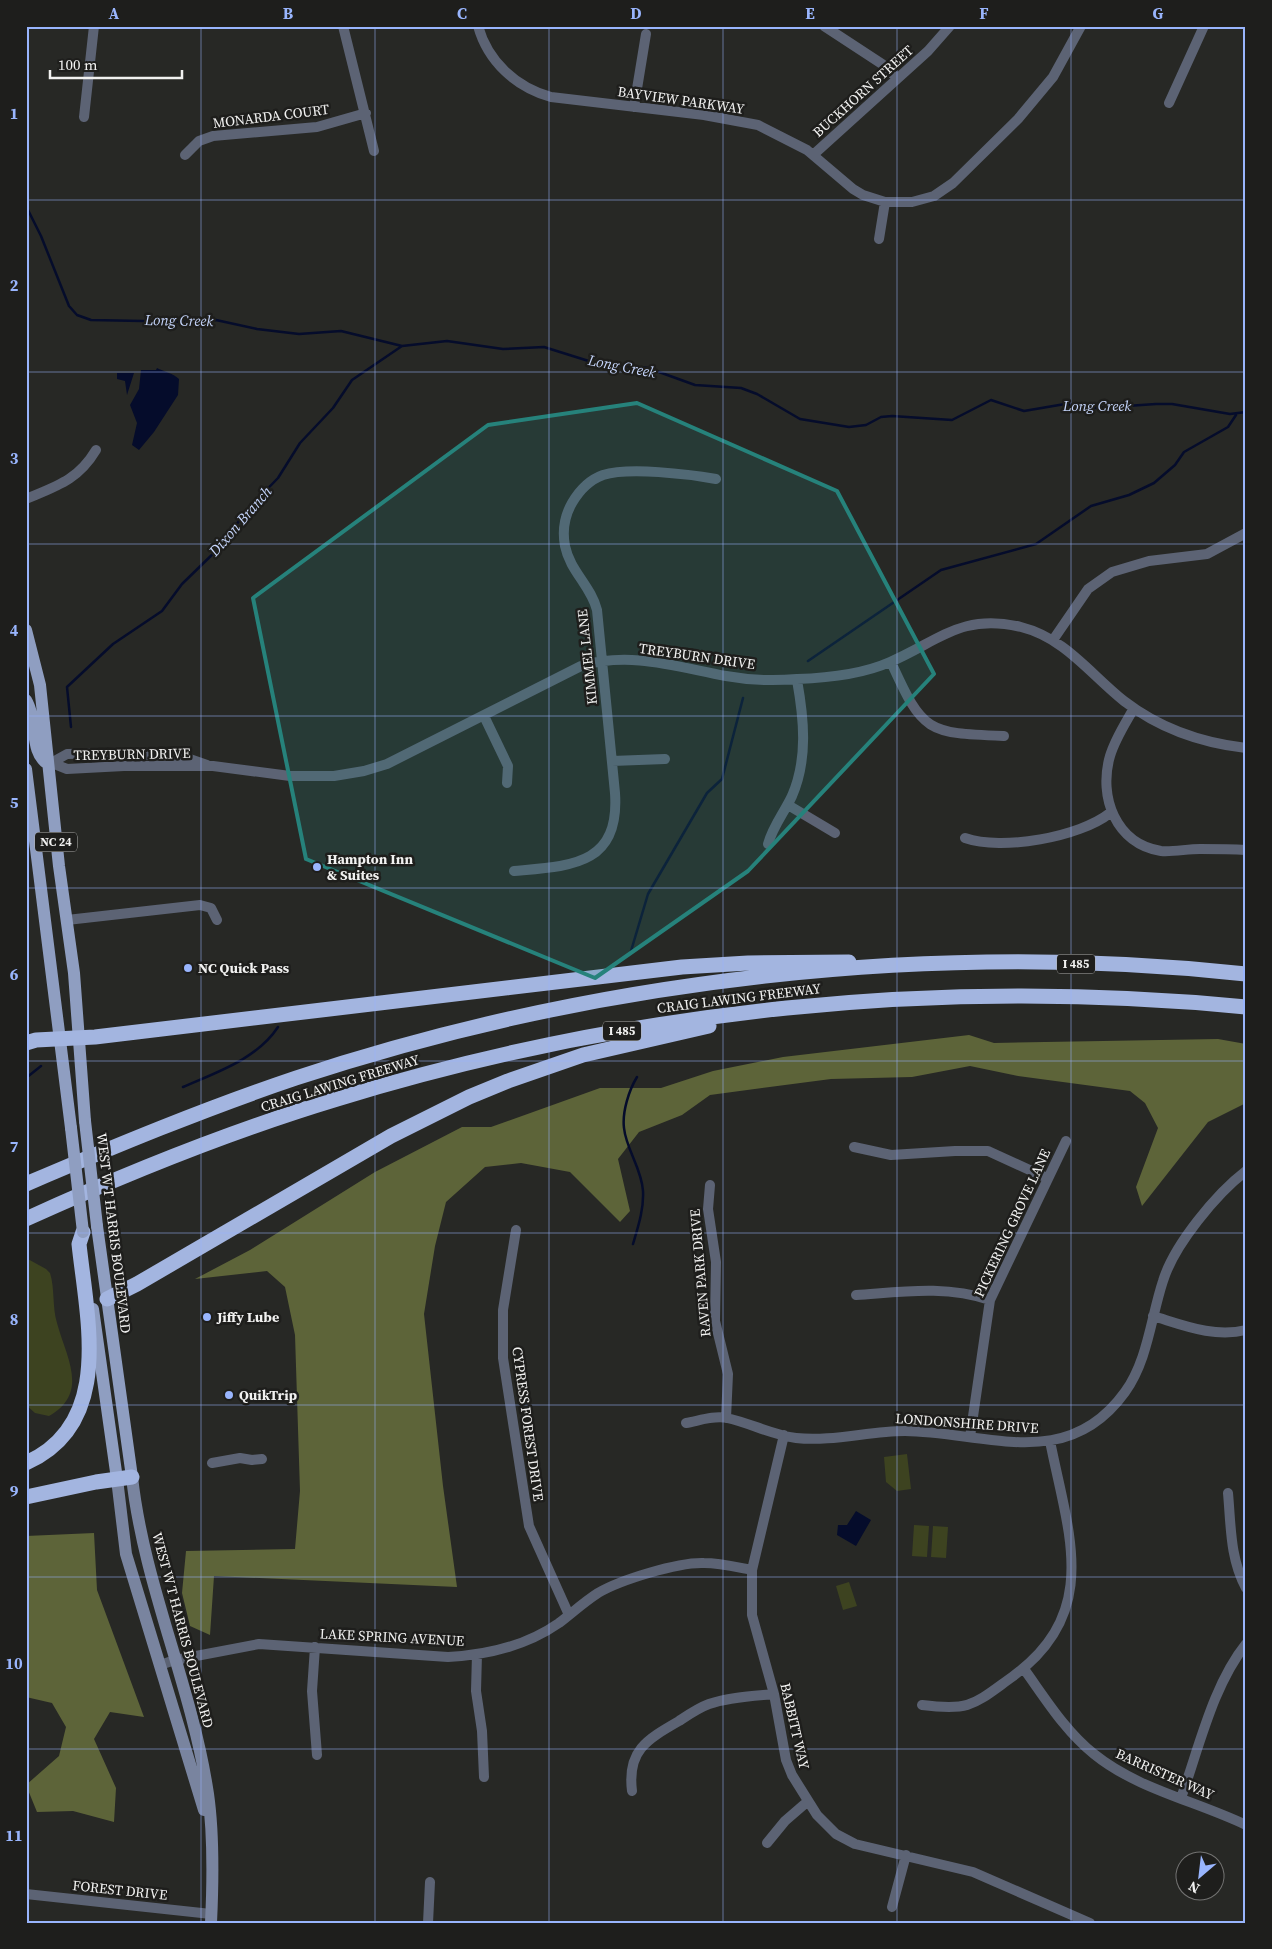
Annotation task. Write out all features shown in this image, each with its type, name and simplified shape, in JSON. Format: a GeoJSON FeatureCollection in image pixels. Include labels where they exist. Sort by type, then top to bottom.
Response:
{"type":"FeatureCollection","features":[{"type":"Feature","properties":{"kind":"highway"},"geometry":{"type":"LineString","coordinates":[[26,1043],[36,1040],[80,1037],[682,968],[832,960],[905,966]]}},
{"type":"Feature","properties":{"kind":"highway","name":"CRAIG LAWING FREEWAY"},"geometry":{"type":"LineString","coordinates":[[26,1184],[145,1133],[240,1097],[378,1054],[481,1026],[570,1007],[716,983],[802,973],[905,966],[1060,963],[1246,974]]}},
{"type":"Feature","properties":{"kind":"highway","name":"CRAIG LAWING FREEWAY"},"geometry":{"type":"LineString","coordinates":[[26,1219],[90,1190],[259,1124],[421,1075],[567,1040],[685,1019],[797,1006],[923,997],[989,996],[1147,999],[1246,1006]]}},
{"type":"Feature","properties":{"kind":"highway"},"geometry":{"type":"LineString","coordinates":[[108,1299],[138,1284],[391,1136],[469,1097],[516,1078],[583,1055],[797,1006]]}},
{"type":"Feature","properties":{"kind":"highway"},"geometry":{"type":"LineString","coordinates":[[26,1463],[43,1454],[60,1440],[73,1423],[84,1400],[90,1345],[79,1244],[90,1229]]}},
{"type":"Feature","properties":{"kind":"highway"},"geometry":{"type":"LineString","coordinates":[[26,1497],[132,1477]]}},
{"type":"Feature","properties":{"kind":"main road","name":"WEST W T HARRIS BOULEVARD"},"geometry":{"type":"LineString","coordinates":[[26,630],[40,685],[80,1037],[85,1121],[91,1175],[90,1229],[116,1479],[126,1554],[211,1834]]}},
{"type":"Feature","properties":{"kind":"main road"},"geometry":{"type":"LineString","coordinates":[[26,700],[32,710],[36,749],[40,757],[50,763]]}},
{"type":"Feature","properties":{"kind":"main road","name":"WEST W T HARRIS BOULEVARD"},"geometry":{"type":"LineString","coordinates":[[26,769],[61,1039],[77,1181],[108,1299],[132,1477],[146,1561],[175,1660],[208,1794],[211,1834],[211,1918]]}},
{"type":"Feature","properties":{"kind":"street"},"geometry":{"type":"LineString","coordinates":[[84,117],[94,26]]}},
{"type":"Feature","properties":{"kind":"street"},"geometry":{"type":"LineString","coordinates":[[343,26],[374,151]]}},
{"type":"Feature","properties":{"kind":"street","name":"BAYVIEW PARKWAY"},"geometry":{"type":"LineString","coordinates":[[478,26],[490,54],[510,77],[527,88],[551,97],[714,116],[758,125],[789,139],[813,155],[853,189],[885,202],[899,204],[924,200],[953,183],[1029,108],[1062,64],[1081,26]]}},
{"type":"Feature","properties":{"kind":"street"},"geometry":{"type":"LineString","coordinates":[[824,26],[882,64],[897,78]]}},
{"type":"Feature","properties":{"kind":"street","name":"BUCKHORN STREET"},"geometry":{"type":"LineString","coordinates":[[813,155],[928,51],[950,26]]}},
{"type":"Feature","properties":{"kind":"street"},"geometry":{"type":"LineString","coordinates":[[1169,103],[1204,26]]}},
{"type":"Feature","properties":{"kind":"street"},"geometry":{"type":"LineString","coordinates":[[634,107],[646,34]]}},
{"type":"Feature","properties":{"kind":"street","name":"MONARDA COURT"},"geometry":{"type":"LineString","coordinates":[[186,155],[199,141],[213,136],[317,127],[366,113]]}},
{"type":"Feature","properties":{"kind":"street"},"geometry":{"type":"LineString","coordinates":[[880,239],[885,202]]}},
{"type":"Feature","properties":{"kind":"street"},"geometry":{"type":"LineString","coordinates":[[26,500],[76,475],[87,465],[96,450]]}},
{"type":"Feature","properties":{"kind":"street","name":"KIMMEL LANE"},"geometry":{"type":"LineString","coordinates":[[514,871],[570,865],[588,858],[600,848],[614,823],[616,805],[594,601],[573,566],[565,547],[564,522],[574,500],[589,482],[601,476],[614,473],[689,476],[716,480]]}},
{"type":"Feature","properties":{"kind":"street"},"geometry":{"type":"LineString","coordinates":[[1053,640],[1088,589],[1112,572],[1149,561],[1207,554],[1246,533]]}},
{"type":"Feature","properties":{"kind":"street","name":"TREYBURN DRIVE"},"geometry":{"type":"LineString","coordinates":[[50,763],[67,769],[124,766],[213,766],[290,776],[334,776],[364,771],[387,764],[580,666],[601,661],[654,661],[727,676],[797,680],[853,672],[891,662],[939,635],[975,624],[993,623],[1020,627],[1053,640],[1068,650],[1134,708],[1193,737],[1246,748]]}},
{"type":"Feature","properties":{"kind":"street"},"geometry":{"type":"LineString","coordinates":[[891,662],[912,706],[933,727],[951,733],[1004,736]]}},
{"type":"Feature","properties":{"kind":"street"},"geometry":{"type":"LineString","coordinates":[[768,844],[775,824],[788,804],[800,772],[803,751],[797,680]]}},
{"type":"Feature","properties":{"kind":"street"},"geometry":{"type":"LineString","coordinates":[[1134,708],[1115,742],[1110,758],[1107,784],[1110,813],[1126,835],[1149,848],[1163,851],[1246,850]]}},
{"type":"Feature","properties":{"kind":"street"},"geometry":{"type":"LineString","coordinates":[[484,716],[508,766],[507,783]]}},
{"type":"Feature","properties":{"kind":"street","name":"TREYBURN DRIVE"},"geometry":{"type":"LineString","coordinates":[[50,763],[67,754],[153,754],[184,757],[213,766]]}},
{"type":"Feature","properties":{"kind":"street"},"geometry":{"type":"LineString","coordinates":[[612,761],[665,758]]}},
{"type":"Feature","properties":{"kind":"street"},"geometry":{"type":"LineString","coordinates":[[788,804],[835,833]]}},
{"type":"Feature","properties":{"kind":"street"},"geometry":{"type":"LineString","coordinates":[[965,838],[988,843],[1038,839],[1087,825],[1110,813]]}},
{"type":"Feature","properties":{"kind":"street"},"geometry":{"type":"LineString","coordinates":[[67,920],[200,905],[211,908],[217,920]]}},
{"type":"Feature","properties":{"kind":"street","name":"PICKERING GROVE LANE"},"geometry":{"type":"LineString","coordinates":[[970,1437],[990,1300],[1066,1141]]}},
{"type":"Feature","properties":{"kind":"street"},"geometry":{"type":"LineString","coordinates":[[854,1147],[891,1155],[988,1151],[1047,1178]]}},
{"type":"Feature","properties":{"kind":"street","name":"LONDONSHIRE DRIVE"},"geometry":{"type":"LineString","coordinates":[[686,1423],[726,1418],[784,1435],[808,1439],[904,1431],[1026,1444],[1050,1442],[1078,1433],[1115,1405],[1138,1370],[1170,1261],[1224,1189],[1246,1171]]}},
{"type":"Feature","properties":{"kind":"street","name":"RAVEN PARK DRIVE"},"geometry":{"type":"LineString","coordinates":[[710,1186],[708,1209],[716,1262],[715,1321],[728,1374],[726,1418]]}},
{"type":"Feature","properties":{"kind":"street","name":"CYPRESS FOREST DRIVE"},"geometry":{"type":"LineString","coordinates":[[516,1230],[503,1310],[503,1358],[529,1526],[569,1615]]}},
{"type":"Feature","properties":{"kind":"street"},"geometry":{"type":"LineString","coordinates":[[856,1294],[940,1289],[970,1293],[990,1300]]}},
{"type":"Feature","properties":{"kind":"street"},"geometry":{"type":"LineString","coordinates":[[1153,1316],[1208,1332],[1221,1333],[1246,1330]]}},
{"type":"Feature","properties":{"kind":"street","name":"BABBITT WAY"},"geometry":{"type":"LineString","coordinates":[[784,1435],[752,1570],[752,1616],[774,1694],[786,1760],[797,1786],[807,1802],[828,1827],[843,1839],[863,1846],[973,1872],[1090,1923]]}},
{"type":"Feature","properties":{"kind":"street"},"geometry":{"type":"LineString","coordinates":[[922,1705],[956,1708],[972,1705],[1024,1669],[1046,1646],[1059,1625],[1068,1602],[1072,1577],[1071,1548],[1050,1442]]}},
{"type":"Feature","properties":{"kind":"street"},"geometry":{"type":"LineString","coordinates":[[212,1463],[240,1458],[257,1460]]}},
{"type":"Feature","properties":{"kind":"street"},"geometry":{"type":"LineString","coordinates":[[1228,1493],[1233,1555],[1239,1576],[1246,1588]]}},
{"type":"Feature","properties":{"kind":"street","name":"LAKE SPRING AVENUE"},"geometry":{"type":"LineString","coordinates":[[160,1665],[175,1660],[259,1644],[428,1656],[477,1654],[519,1644],[550,1628],[610,1587],[674,1567],[704,1563],[752,1570]]}},
{"type":"Feature","properties":{"kind":"street"},"geometry":{"type":"LineString","coordinates":[[1181,1798],[1221,1685],[1230,1665],[1246,1644]]}},
{"type":"Feature","properties":{"kind":"street"},"geometry":{"type":"LineString","coordinates":[[315,1647],[312,1691],[316,1755]]}},
{"type":"Feature","properties":{"kind":"street"},"geometry":{"type":"LineString","coordinates":[[477,1654],[476,1691],[482,1731],[484,1776]]}},
{"type":"Feature","properties":{"kind":"street","name":"BARRISTER WAY"},"geometry":{"type":"LineString","coordinates":[[1024,1669],[1072,1734],[1094,1755],[1126,1775],[1246,1825]]}},
{"type":"Feature","properties":{"kind":"street"},"geometry":{"type":"LineString","coordinates":[[632,1792],[631,1774],[633,1763],[639,1750],[648,1740],[708,1704],[774,1694]]}},
{"type":"Feature","properties":{"kind":"street"},"geometry":{"type":"LineString","coordinates":[[767,1843],[785,1821],[807,1802]]}},
{"type":"Feature","properties":{"kind":"street"},"geometry":{"type":"LineString","coordinates":[[892,1907],[906,1855]]}},
{"type":"Feature","properties":{"kind":"street"},"geometry":{"type":"LineString","coordinates":[[428,1923],[430,1882]]}},
{"type":"Feature","properties":{"kind":"street","name":"FOREST DRIVE"},"geometry":{"type":"LineString","coordinates":[[26,1894],[211,1918]]}},
{"type":"Feature","properties":{"kind":"highlighted area"},"geometry":{"type":"Polygon","coordinates":[[[637,403],[837,491],[934,674],[748,871],[595,978],[306,859],[253,598],[488,425],[637,403]]]}},
{"type":"Feature","properties":{"kind":"green space"},"geometry":{"type":"Polygon","coordinates":[[[969,1035],[994,1043],[1218,1039],[1246,1044],[1246,1103],[1208,1122],[1142,1206],[1136,1187],[1158,1128],[1145,1103],[1130,1091],[1018,1076],[970,1066],[912,1077],[831,1079],[710,1095],[682,1115],[639,1132],[618,1159],[630,1211],[620,1222],[570,1172],[521,1163],[485,1167],[446,1202],[435,1246],[424,1314],[443,1486],[457,1587],[214,1576],[210,1635],[190,1626],[182,1593],[186,1551],[295,1549],[300,1491],[295,1335],[285,1287],[267,1271],[195,1279],[250,1250],[375,1172],[462,1127],[491,1127],[600,1088],[661,1088],[713,1071],[783,1057],[969,1035]]]}},
{"type":"Feature","properties":{"kind":"green space"},"geometry":{"type":"Polygon","coordinates":[[[26,1258],[50,1273],[55,1317],[72,1374],[69,1397],[61,1407],[49,1416],[35,1413],[26,1405],[26,1258]]]}},
{"type":"Feature","properties":{"kind":"green space"},"geometry":{"type":"Polygon","coordinates":[[[907,1454],[911,1489],[897,1491],[886,1482],[884,1457],[907,1454]]]}},
{"type":"Feature","properties":{"kind":"green space"},"geometry":{"type":"Polygon","coordinates":[[[914,1525],[929,1526],[927,1557],[912,1556],[914,1525]]]}},
{"type":"Feature","properties":{"kind":"green space"},"geometry":{"type":"Polygon","coordinates":[[[933,1526],[948,1527],[946,1558],[931,1557],[933,1526]]]}},
{"type":"Feature","properties":{"kind":"green space"},"geometry":{"type":"Polygon","coordinates":[[[94,1533],[97,1590],[144,1717],[110,1712],[94,1739],[116,1788],[114,1822],[73,1811],[37,1812],[26,1785],[59,1756],[66,1727],[52,1703],[26,1697],[26,1536],[94,1533]]]}},
{"type":"Feature","properties":{"kind":"green space"},"geometry":{"type":"Polygon","coordinates":[[[849,1582],[857,1606],[843,1610],[836,1586],[849,1582]]]}},
{"type":"Feature","properties":{"kind":"water"},"geometry":{"type":"Polygon","coordinates":[[[157,368],[179,379],[178,395],[154,432],[139,450],[132,445],[137,423],[130,405],[139,389],[141,370],[156,370],[157,368]]]}},
{"type":"Feature","properties":{"kind":"water"},"geometry":{"type":"Polygon","coordinates":[[[117,373],[134,373],[127,395],[125,381],[117,379],[117,373]]]}},
{"type":"Feature","properties":{"kind":"water"},"geometry":{"type":"Polygon","coordinates":[[[856,1511],[871,1520],[856,1546],[837,1535],[838,1525],[847,1525],[856,1511]]]}},
{"type":"Feature","properties":{"kind":"waterway","name":"Long Creek"},"geometry":{"type":"LineString","coordinates":[[26,206],[41,236],[69,306],[77,315],[91,320],[194,322],[216,320],[257,329],[299,334],[341,331],[402,346],[447,341],[503,349],[544,347],[595,363],[648,368],[695,385],[741,388],[757,394],[800,419],[849,427],[866,425],[881,417],[892,416],[952,420],[991,400],[1024,411],[1065,404],[1097,408],[1172,404],[1230,414],[1246,412]]}},
{"type":"Feature","properties":{"kind":"waterway","name":"Dixon Branch"},"geometry":{"type":"LineString","coordinates":[[71,727],[67,687],[113,644],[162,611],[182,584],[220,547],[247,510],[278,478],[300,443],[333,408],[352,380],[402,346]]}},
{"type":"Feature","properties":{"kind":"waterway"},"geometry":{"type":"LineString","coordinates":[[808,661],[941,570],[1036,544],[1091,506],[1129,495],[1154,483],[1175,465],[1184,452],[1228,427],[1236,415]]}},
{"type":"Feature","properties":{"kind":"waterway"},"geometry":{"type":"LineString","coordinates":[[631,951],[648,894],[707,793],[722,779],[743,698]]}},
{"type":"Feature","properties":{"kind":"waterway"},"geometry":{"type":"LineString","coordinates":[[183,1087],[248,1056],[259,1048],[278,1027]]}},
{"type":"Feature","properties":{"kind":"waterway"},"geometry":{"type":"LineString","coordinates":[[26,1078],[41,1066]]}},
{"type":"Feature","properties":{"kind":"waterway"},"geometry":{"type":"LineString","coordinates":[[633,1244],[642,1211],[643,1191],[640,1175],[625,1136],[624,1115],[631,1088],[637,1077]]}},
{"type":"Feature","properties":{"kind":"place","name":"Hampton Inn & Suites"},"geometry":{"type":"Point","coordinates":[317,867]}},
{"type":"Feature","properties":{"kind":"place","name":"NC Quick Pass"},"geometry":{"type":"Point","coordinates":[188,968]}},
{"type":"Feature","properties":{"kind":"place","name":"Jiffy Lube"},"geometry":{"type":"Point","coordinates":[207,1317]}},
{"type":"Feature","properties":{"kind":"place","name":"QuikTrip"},"geometry":{"type":"Point","coordinates":[229,1395]}}]}
